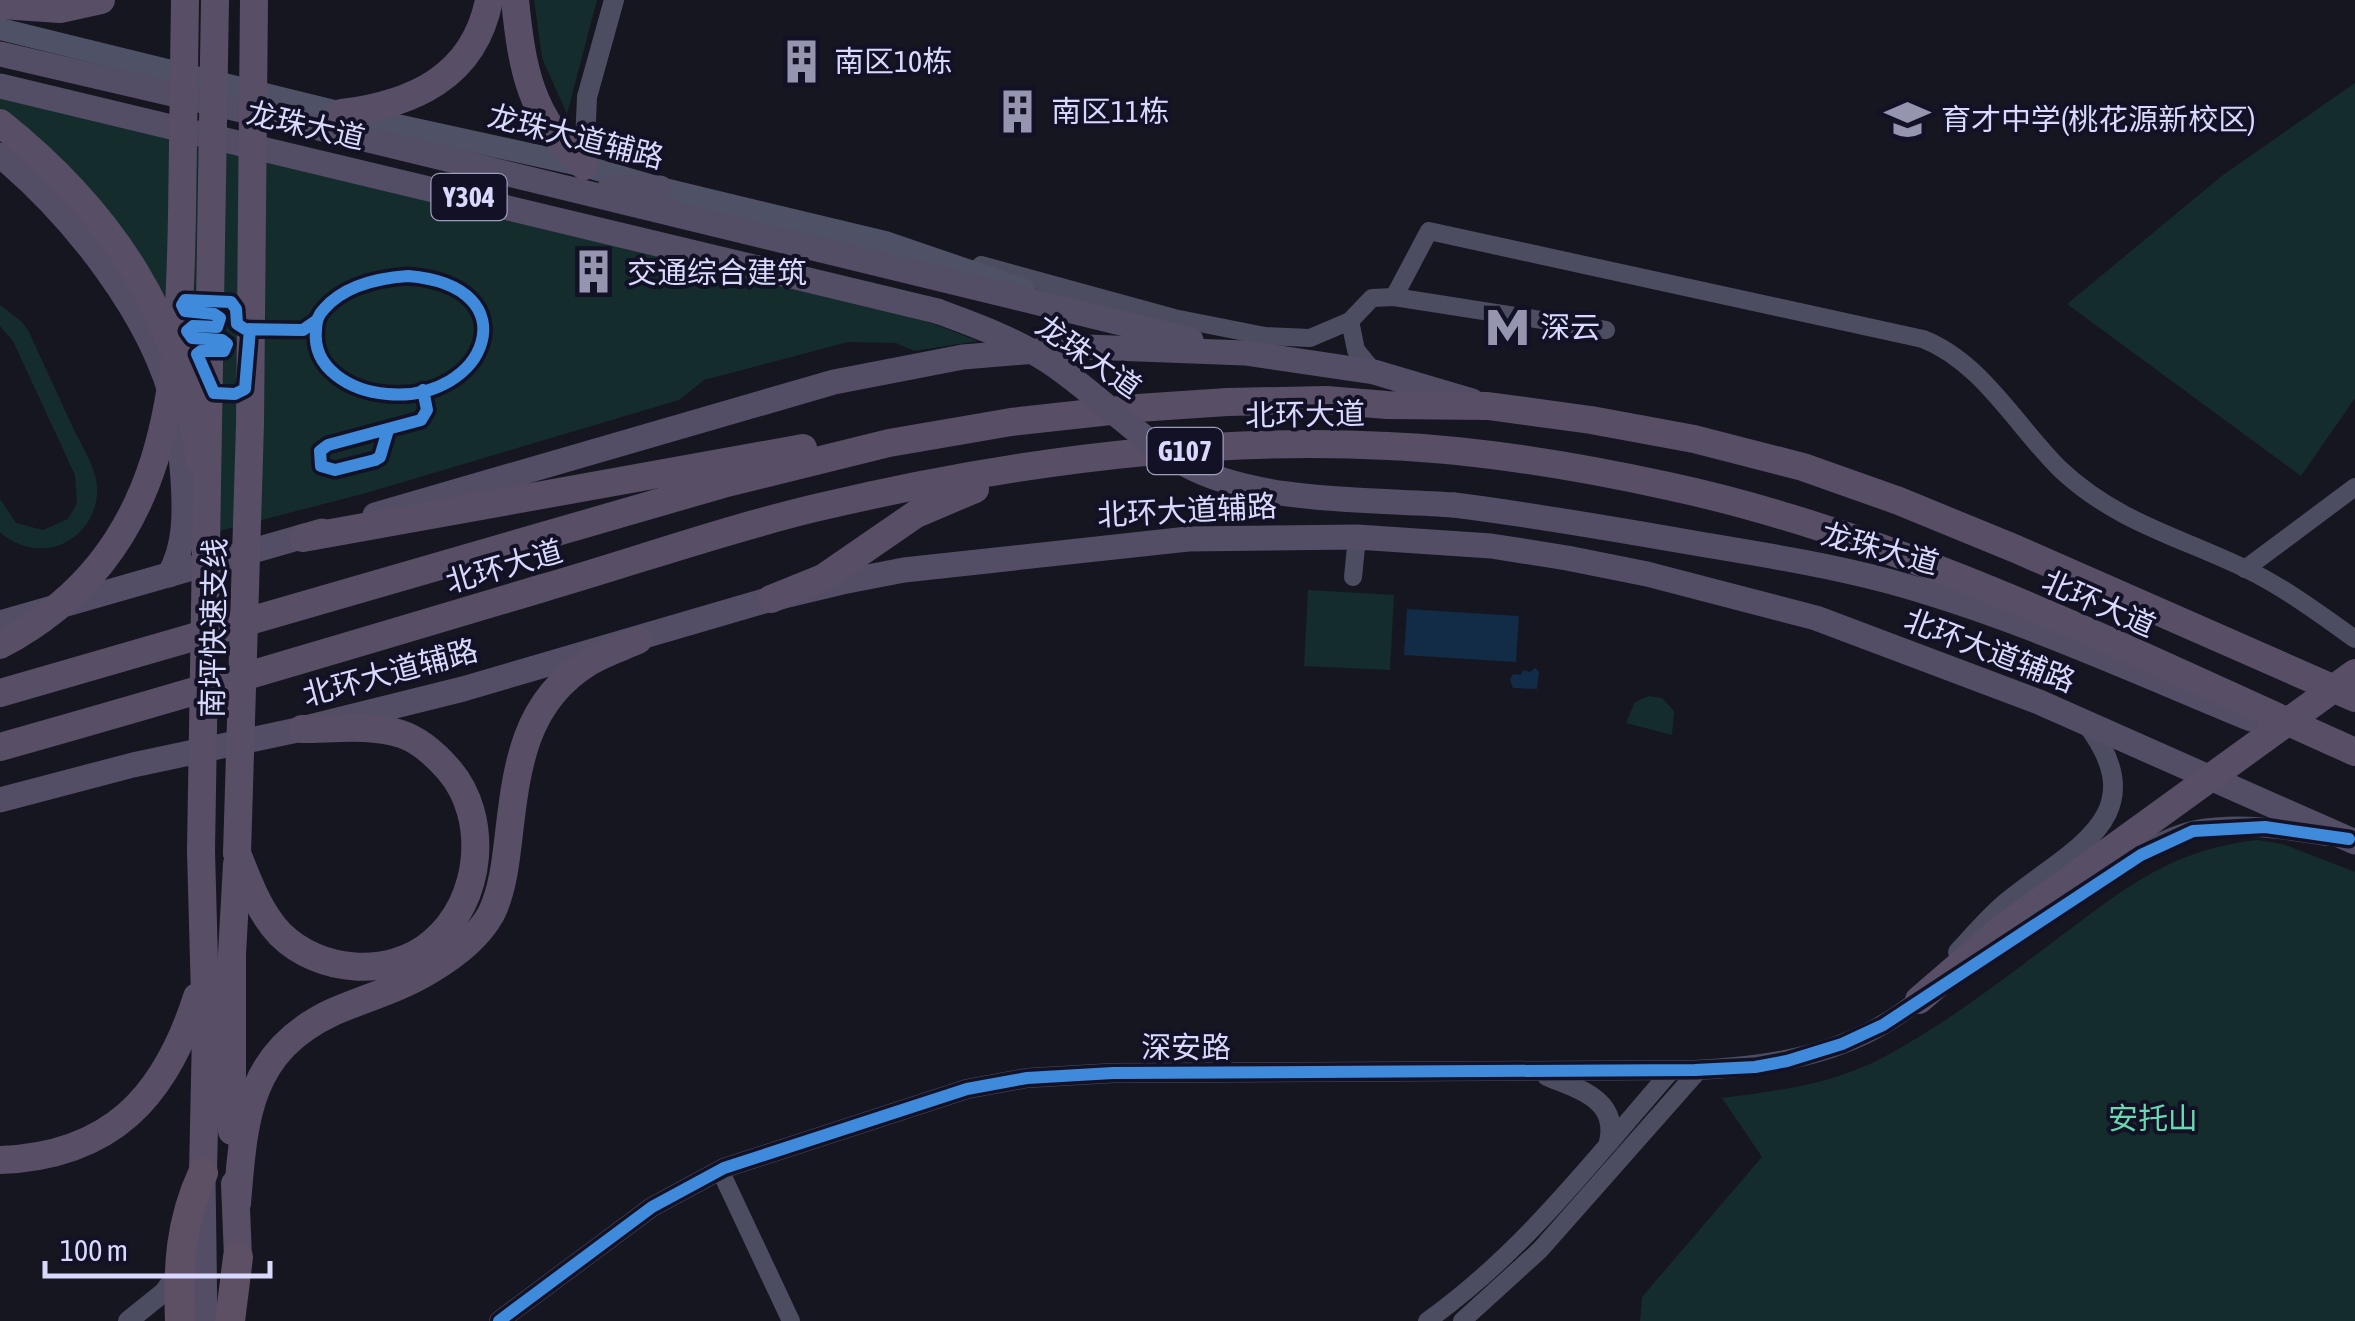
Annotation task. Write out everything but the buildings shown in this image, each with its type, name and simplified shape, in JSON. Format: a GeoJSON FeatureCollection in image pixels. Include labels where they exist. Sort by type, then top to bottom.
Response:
{"type":"FeatureCollection","features":[{"type":"Feature","properties":{"kind":"highway"},"geometry":{"type":"LineString","coordinates":[[0,5],[60,9],[100,0]]}},
{"type":"Feature","properties":{"kind":"highway"},"geometry":{"type":"LineString","coordinates":[[0,645],[32,628],[71,596],[103,560],[153,468],[167,420],[180,304],[185,0]]}},
{"type":"Feature","properties":{"kind":"highway","name":"南坪快速支线"},"geometry":{"type":"LineString","coordinates":[[203,1173],[205,972],[201,850],[215,0]]}},
{"type":"Feature","properties":{"kind":"highway","name":"南坪快速支线"},"geometry":{"type":"LineString","coordinates":[[238,1257],[232,1148],[232,954],[249,464],[254,0]]}},
{"type":"Feature","properties":{"kind":"highway"},"geometry":{"type":"LineString","coordinates":[[342,113],[380,108],[409,99],[436,84],[470,49],[489,0]]}},
{"type":"Feature","properties":{"kind":"highway"},"geometry":{"type":"LineString","coordinates":[[515,0],[522,61],[530,91],[560,144],[584,166]]}},
{"type":"Feature","properties":{"kind":"highway"},"geometry":{"type":"LineString","coordinates":[[0,123],[84,198],[154,304],[180,368],[195,427],[205,512]]}},
{"type":"Feature","properties":{"kind":"highway","name":"北环大道"},"geometry":{"type":"LineString","coordinates":[[0,693],[723,484],[889,443],[1011,422],[1227,402],[1326,400],[1488,406],[1592,420],[1694,439],[1803,467],[2016,549],[2355,698]]}},
{"type":"Feature","properties":{"kind":"highway"},"geometry":{"type":"LineString","coordinates":[[303,538],[802,448],[889,443]]}},
{"type":"Feature","properties":{"kind":"highway","name":"北环大道"},"geometry":{"type":"LineString","coordinates":[[0,748],[812,509],[1055,464],[1236,447],[1385,446],[1528,460],[1672,486],[1771,512],[2003,596],[2355,752]]}},
{"type":"Feature","properties":{"kind":"highway"},"geometry":{"type":"LineString","coordinates":[[770,598],[822,578],[882,535],[937,504],[1055,464]]}},
{"type":"Feature","properties":{"kind":"highway"},"geometry":{"type":"LineString","coordinates":[[237,1203],[246,1113],[270,1060],[306,1026],[406,985],[468,945],[491,914],[500,886],[517,766],[538,711],[589,662],[638,640]]}},
{"type":"Feature","properties":{"kind":"highway"},"geometry":{"type":"LineString","coordinates":[[1918,1000],[2000,930],[2355,673]]}},
{"type":"Feature","properties":{"kind":"highway"},"geometry":{"type":"LineString","coordinates":[[237,854],[262,910],[280,934],[309,955],[336,965],[372,967],[406,958],[432,944],[460,908],[476,858],[475,833],[471,806],[458,781],[440,760],[401,734],[368,728],[302,729]]}},
{"type":"Feature","properties":{"kind":"highway"},"geometry":{"type":"LineString","coordinates":[[0,1160],[41,1156],[85,1142],[106,1131],[142,1102],[166,1073],[184,1040],[205,972]]}},
{"type":"Feature","properties":{"kind":"highway"},"geometry":{"type":"LineString","coordinates":[[180,1321],[178,1273],[188,1205],[203,1173]]}},
{"type":"Feature","properties":{"kind":"highway"},"geometry":{"type":"LineString","coordinates":[[230,1321],[238,1257]]}},
{"type":"Feature","properties":{"kind":"main road","name":"龙珠大道辅路"},"geometry":{"type":"LineString","coordinates":[[0,29],[342,113],[584,166],[886,242],[1130,324]]}},
{"type":"Feature","properties":{"kind":"main road","name":"龙珠大道"},"geometry":{"type":"LineString","coordinates":[[0,54],[1244,353]]}},
{"type":"Feature","properties":{"kind":"main road","name":"龙珠大道"},"geometry":{"type":"LineString","coordinates":[[0,86],[937,310],[998,334],[1048,360],[1182,463],[1232,484],[1284,493],[1454,505],[1550,517],[1806,562],[1888,582],[2066,643],[2355,760]]}},
{"type":"Feature","properties":{"kind":"main road"},"geometry":{"type":"LineString","coordinates":[[0,155],[36,185],[94,254],[141,328],[162,372],[175,409],[184,488],[183,535],[169,575]]}},
{"type":"Feature","properties":{"kind":"main road"},"geometry":{"type":"LineString","coordinates":[[565,187],[660,188]]}},
{"type":"Feature","properties":{"kind":"main road"},"geometry":{"type":"LineString","coordinates":[[0,623],[834,382],[963,357],[1087,347],[1244,353],[1374,372],[1488,406]]}},
{"type":"Feature","properties":{"kind":"main road","name":"北环大道辅路"},"geometry":{"type":"LineString","coordinates":[[0,800],[132,765],[302,729],[638,640],[770,598],[904,570],[1188,539],[1357,537],[1492,546],[1567,558],[1816,618],[2039,702],[2352,841]]}},
{"type":"Feature","properties":{"kind":"main road"},"geometry":{"type":"LineString","coordinates":[[203,1173],[205,1321]]}},
{"type":"Feature","properties":{"kind":"main road"},"geometry":{"type":"LineString","coordinates":[[238,1257],[247,1321]]}},
{"type":"Feature","properties":{"kind":"street"},"geometry":{"type":"LineString","coordinates":[[584,166],[587,97],[614,0]]}},
{"type":"Feature","properties":{"kind":"street"},"geometry":{"type":"LineString","coordinates":[[1394,297],[1429,231],[1944,347],[1998,399],[2059,468],[2084,489],[2146,528],[2278,586],[2355,639]]}},
{"type":"Feature","properties":{"kind":"street"},"geometry":{"type":"LineString","coordinates":[[886,242],[1042,279],[1174,318],[1265,336],[1310,338],[1350,320],[1372,298],[1394,297],[1606,330]]}},
{"type":"Feature","properties":{"kind":"street"},"geometry":{"type":"LineString","coordinates":[[1350,320],[1356,350],[1374,372]]}},
{"type":"Feature","properties":{"kind":"street"},"geometry":{"type":"LineString","coordinates":[[2245,569],[2355,487]]}},
{"type":"Feature","properties":{"kind":"street"},"geometry":{"type":"LineString","coordinates":[[1352,577],[1357,537]]}},
{"type":"Feature","properties":{"kind":"street"},"geometry":{"type":"LineString","coordinates":[[1918,1000],[1988,919],[2081,846],[2110,812],[2113,793],[2108,760],[2101,742],[2086,723]]}},
{"type":"Feature","properties":{"kind":"street","name":"深安路"},"geometry":{"type":"LineString","coordinates":[[499,1321],[652,1207],[720,1170],[938,1097],[1027,1078],[1114,1072],[1755,1067],[1813,1054],[1883,1024],[2125,864],[2193,830],[2265,827],[2352,841]]}},
{"type":"Feature","properties":{"kind":"street"},"geometry":{"type":"LineString","coordinates":[[1428,1321],[1502,1261],[1672,1070]]}},
{"type":"Feature","properties":{"kind":"street"},"geometry":{"type":"LineString","coordinates":[[1462,1321],[1540,1250],[1699,1070]]}},
{"type":"Feature","properties":{"kind":"street"},"geometry":{"type":"LineString","coordinates":[[1536,1071],[1602,1102],[1611,1121],[1609,1142]]}},
{"type":"Feature","properties":{"kind":"street"},"geometry":{"type":"LineString","coordinates":[[720,1170],[790,1321]]}},
{"type":"Feature","properties":{"kind":"street"},"geometry":{"type":"LineString","coordinates":[[128,1321],[164,1292],[178,1273]]}},
{"type":"Feature","properties":{"kind":"green space"},"geometry":{"type":"Polygon","coordinates":[[[534,0],[597,0],[567,114],[542,58],[534,0]]]}},
{"type":"Feature","properties":{"kind":"green space"},"geometry":{"type":"Polygon","coordinates":[[[2355,83],[2355,398],[2301,476],[2067,304],[2223,175],[2355,83]]]}},
{"type":"Feature","properties":{"kind":"green space"},"geometry":{"type":"Polygon","coordinates":[[[0,91],[835,294],[978,341],[914,351],[896,343],[848,342],[704,380],[679,400],[366,493],[192,538],[139,253],[74,177],[0,109],[0,91]]]}},
{"type":"Feature","properties":{"kind":"green space"},"geometry":{"type":"Polygon","coordinates":[[[0,305],[29,332],[96,479],[96,500],[89,520],[76,536],[49,548],[27,546],[0,532],[0,499],[16,523],[43,530],[68,519],[77,503],[75,475],[13,341],[0,326],[0,305]]]}},
{"type":"Feature","properties":{"kind":"green space"},"geometry":{"type":"Polygon","coordinates":[[[1308,590],[1394,595],[1390,670],[1304,666],[1308,590]]]}},
{"type":"Feature","properties":{"kind":"green space"},"geometry":{"type":"Polygon","coordinates":[[[1649,696],[1662,698],[1674,711],[1672,735],[1626,723],[1635,702],[1649,696]]]}},
{"type":"Feature","properties":{"kind":"green space","name":"安托山"},"geometry":{"type":"Polygon","coordinates":[[[2257,840],[2283,844],[2355,872],[2355,1321],[1640,1321],[1642,1297],[1762,1157],[1722,1098],[1805,1085],[1865,1066],[1948,1018],[2146,877],[2196,853],[2257,840]]]}},
{"type":"Feature","properties":{"kind":"water"},"geometry":{"type":"Polygon","coordinates":[[[1407,609],[1519,616],[1516,662],[1404,655],[1407,609]]]}},
{"type":"Feature","properties":{"kind":"water"},"geometry":{"type":"Polygon","coordinates":[[[1535,668],[1539,672],[1537,689],[1513,688],[1513,674],[1535,668]]]}},
{"type":"Feature","properties":{"kind":"cycle path"},"geometry":{"type":"LineString","coordinates":[[408,276],[447,284],[471,300],[482,320],[482,342],[470,363],[450,381],[422,392],[373,392],[336,376],[316,344],[316,327],[322,311],[352,289],[408,276]]}},
{"type":"Feature","properties":{"kind":"cycle path"},"geometry":{"type":"LineString","coordinates":[[250,329],[245,389],[235,394],[214,393],[197,354],[224,351],[227,344],[222,340],[192,338],[187,331],[193,326],[217,327],[220,318],[185,311],[185,300],[231,302],[237,324],[245,329],[303,330],[316,321]]}},
{"type":"Feature","properties":{"kind":"cycle path"},"geometry":{"type":"LineString","coordinates":[[388,430],[380,457],[375,460],[335,470],[321,466],[320,451],[328,445],[421,420],[427,410],[423,390]]}},
{"type":"Feature","properties":{"kind":"cycle path"},"geometry":{"type":"LineString","coordinates":[[499,1321],[652,1207],[724,1168],[967,1089],[1027,1078],[1113,1073],[1755,1067],[1842,1044],[1883,1025],[2141,855],[2193,831],[2265,827],[2349,839]]}},
{"type":"Feature","properties":{"kind":"place","name":"南区10栋"},"geometry":{"type":"Point","coordinates":[801,61]}},
{"type":"Feature","properties":{"kind":"place","name":"南区11栋"},"geometry":{"type":"Point","coordinates":[1018,111]}},
{"type":"Feature","properties":{"kind":"place","name":"育才中学(桃花源新校区)"},"geometry":{"type":"Point","coordinates":[1908,119]}},
{"type":"Feature","properties":{"kind":"place","name":"交通综合建筑"},"geometry":{"type":"Point","coordinates":[594,272]}},
{"type":"Feature","properties":{"kind":"place","name":"深云"},"geometry":{"type":"Point","coordinates":[1507,327]}}]}
